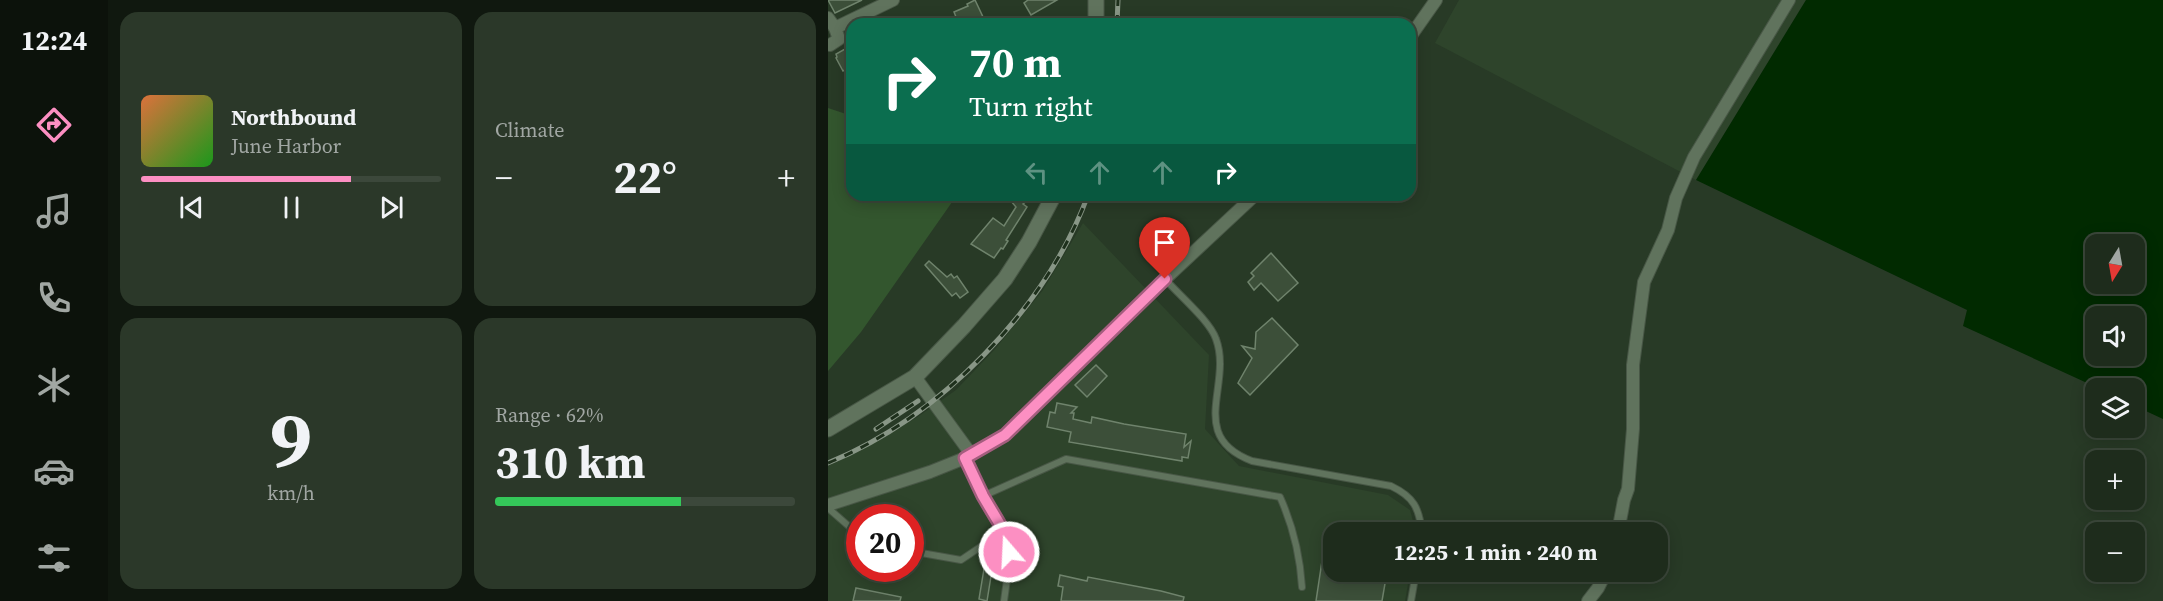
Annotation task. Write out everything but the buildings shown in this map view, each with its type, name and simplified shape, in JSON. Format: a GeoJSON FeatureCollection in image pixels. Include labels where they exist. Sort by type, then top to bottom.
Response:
{"type":"FeatureCollection","features":[{"type":"Feature","properties":{"kind":"street"},"geometry":{"type":"LineString","coordinates":[[830,45],[839,39],[831,23],[893,0]]}},
{"type":"Feature","properties":{"kind":"street"},"geometry":{"type":"LineString","coordinates":[[1096,0],[1096,18]]}},
{"type":"Feature","properties":{"kind":"street"},"geometry":{"type":"LineString","coordinates":[[1416,28],[1436,0]]}},
{"type":"Feature","properties":{"kind":"street"},"geometry":{"type":"LineString","coordinates":[[1620,522],[1628,489],[1633,429],[1633,365],[1644,282],[1668,230],[1676,198],[1694,157],[1789,0]]}},
{"type":"Feature","properties":{"kind":"street"},"geometry":{"type":"LineString","coordinates":[[828,429],[915,377],[1005,279],[1029,242],[1051,201]]}},
{"type":"Feature","properties":{"kind":"street"},"geometry":{"type":"LineString","coordinates":[[828,506],[930,472],[968,456],[1005,435],[1249,201]]}},
{"type":"Feature","properties":{"kind":"street"},"geometry":{"type":"LineString","coordinates":[[915,377],[968,456]]}},
{"type":"Feature","properties":{"kind":"street"},"geometry":{"type":"LineString","coordinates":[[1588,601],[1601,582]]}},
{"type":"Feature","properties":{"kind":"lane"},"geometry":{"type":"LineString","coordinates":[[1165,279],[1212,330],[1217,341],[1220,364],[1215,422],[1228,447],[1240,457],[1252,461],[1391,486],[1404,493],[1414,503],[1421,522]]}},
{"type":"Feature","properties":{"kind":"lane"},"geometry":{"type":"LineString","coordinates":[[968,456],[983,496],[1008,538],[1009,565],[1004,601]]}},
{"type":"Feature","properties":{"kind":"lane"},"geometry":{"type":"LineString","coordinates":[[983,496],[1066,459],[1280,497],[1289,517],[1300,557],[1302,587]]}},
{"type":"Feature","properties":{"kind":"lane"},"geometry":{"type":"LineString","coordinates":[[828,506],[846,523]]}},
{"type":"Feature","properties":{"kind":"lane"},"geometry":{"type":"LineString","coordinates":[[924,553],[961,560],[1004,531]]}},
{"type":"Feature","properties":{"kind":"lane"},"geometry":{"type":"LineString","coordinates":[[1411,601],[1414,582]]}},
{"type":"Feature","properties":{"kind":"shaded area"},"geometry":{"type":"Polygon","coordinates":[[[1459,0],[1806,0],[1696,180],[1435,43],[1459,0]]]}},
{"type":"Feature","properties":{"kind":"shaded area"},"geometry":{"type":"Polygon","coordinates":[[[1806,0],[2163,0],[2163,419],[2145,411],[2145,378],[2085,378],[2085,382],[1963,326],[1967,310],[1696,180],[1806,0]]]}},
{"type":"Feature","properties":{"kind":"shaded area"},"geometry":{"type":"Polygon","coordinates":[[[828,108],[846,114],[846,201],[953,201],[861,332],[828,371],[828,108]]]}},
{"type":"Feature","properties":{"kind":"shaded area"},"geometry":{"type":"Polygon","coordinates":[[[1083,223],[1209,355],[1205,429],[1239,466],[1388,495],[1410,510],[1413,522],[1323,522],[1323,582],[1408,582],[1405,601],[828,601],[828,466],[862,450],[919,416],[956,390],[996,348],[1043,290],[1083,223]]]}},
{"type":"Feature","properties":{"kind":"railway"},"geometry":{"type":"LineString","coordinates":[[1117,18],[1118,0]]}},
{"type":"Feature","properties":{"kind":"railway"},"geometry":{"type":"LineString","coordinates":[[828,463],[870,443],[910,418],[948,388],[984,354],[1017,318],[1045,278],[1069,237],[1085,201]]}},
{"type":"Feature","properties":{"kind":"railway"},"geometry":{"type":"LineString","coordinates":[[876,429],[918,401]]}},
{"type":"Feature","properties":{"kind":"route"},"geometry":{"type":"LineString","coordinates":[[1009,552],[1008,538],[983,496],[965,458],[1005,435],[1165,279]]}}]}
